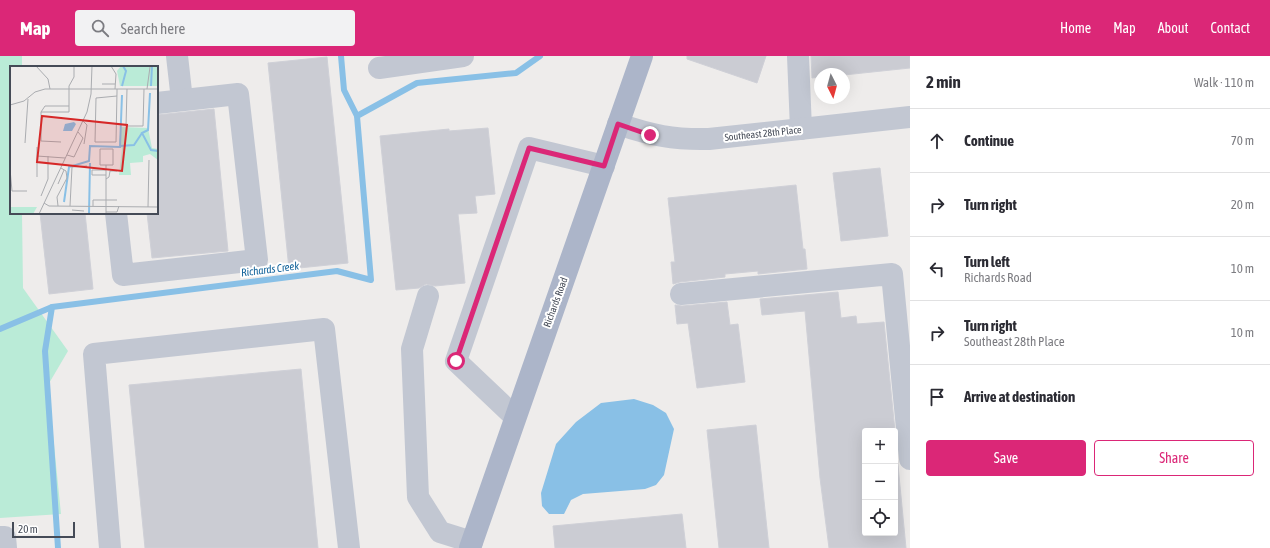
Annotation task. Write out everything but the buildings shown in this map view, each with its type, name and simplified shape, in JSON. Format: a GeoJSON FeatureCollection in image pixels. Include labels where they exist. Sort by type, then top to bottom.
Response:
{"type":"FeatureCollection","features":[{"type":"Feature","properties":{"kind":"main road","name":"Richards Road"},"geometry":{"type":"LineString","coordinates":[[471,545],[642,56]]}},
{"type":"Feature","properties":{"kind":"street"},"geometry":{"type":"LineString","coordinates":[[177,56],[182,100]]}},
{"type":"Feature","properties":{"kind":"street"},"geometry":{"type":"LineString","coordinates":[[379,68],[463,56]]}},
{"type":"Feature","properties":{"kind":"street"},"geometry":{"type":"LineString","coordinates":[[798,56],[801,129]]}},
{"type":"Feature","properties":{"kind":"street"},"geometry":{"type":"LineString","coordinates":[[116,214],[123,275],[257,260],[238,94],[158,103]]}},
{"type":"Feature","properties":{"kind":"street","name":"Southeast 28th Place"},"geometry":{"type":"LineString","coordinates":[[618,124],[650,135],[682,140],[709,139],[910,117]]}},
{"type":"Feature","properties":{"kind":"street"},"geometry":{"type":"LineString","coordinates":[[515,416],[456,361],[529,148],[604,166]]}},
{"type":"Feature","properties":{"kind":"street"},"geometry":{"type":"LineString","coordinates":[[681,294],[892,274],[910,459]]}},
{"type":"Feature","properties":{"kind":"street"},"geometry":{"type":"LineString","coordinates":[[428,296],[412,349],[418,497],[440,532],[471,545]]}},
{"type":"Feature","properties":{"kind":"street"},"geometry":{"type":"LineString","coordinates":[[110,548],[94,354],[324,330],[349,548]]}},
{"type":"Feature","properties":{"kind":"street"},"geometry":{"type":"LineString","coordinates":[[0,537],[5,537],[6,548]]}},
{"type":"Feature","properties":{"kind":"green space"},"geometry":{"type":"Polygon","coordinates":[[[0,56],[22,56],[22,66],[10,66],[10,214],[22,214],[23,288],[68,351],[48,385],[61,514],[0,518],[0,56]]]}},
{"type":"Feature","properties":{"kind":"water"},"geometry":{"type":"Polygon","coordinates":[[[634,399],[653,405],[666,413],[674,429],[664,475],[656,485],[645,489],[583,494],[571,500],[564,514],[549,514],[542,506],[541,493],[556,444],[576,422],[601,403],[634,399]]]}},
{"type":"Feature","properties":{"kind":"waterway"},"geometry":{"type":"LineString","coordinates":[[341,56],[344,90],[357,116]]}},
{"type":"Feature","properties":{"kind":"waterway","name":"Richards Creek"},"geometry":{"type":"LineString","coordinates":[[58,548],[45,351],[52,307],[337,271],[371,280],[357,116],[417,83],[516,73],[540,56]]}},
{"type":"Feature","properties":{"kind":"waterway"},"geometry":{"type":"LineString","coordinates":[[0,329],[52,307]]}},
{"type":"Feature","properties":{"kind":"route"},"geometry":{"type":"LineString","coordinates":[[456,361],[529,148],[604,166],[618,124],[650,135]]}}]}
